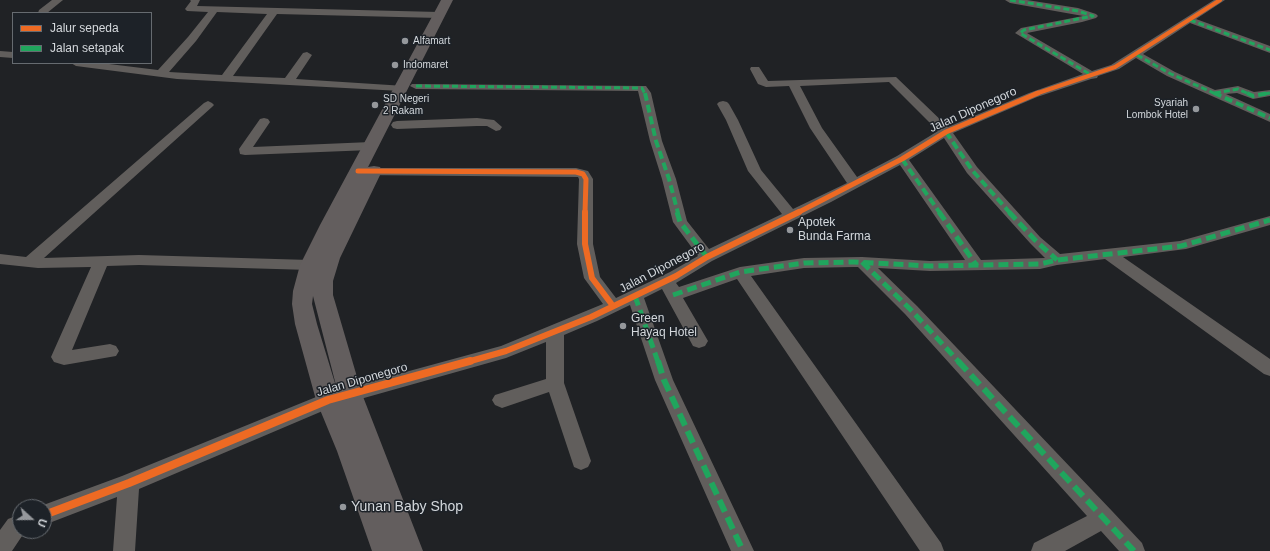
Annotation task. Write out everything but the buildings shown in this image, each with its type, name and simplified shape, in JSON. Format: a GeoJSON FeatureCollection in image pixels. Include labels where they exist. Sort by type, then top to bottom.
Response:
{"type":"FeatureCollection","features":[{"type":"Feature","properties":{"kind":"main road"},"geometry":{"type":"LineString","coordinates":[[408,551],[306,324],[302,304],[303,291],[310,265],[366,171],[397,125],[409,87],[442,14],[456,0]]}},
{"type":"Feature","properties":{"kind":"main road"},"geometry":{"type":"LineString","coordinates":[[386,551],[350,451],[339,397],[322,281],[366,171],[371,146],[409,87]]}},
{"type":"Feature","properties":{"kind":"street"},"geometry":{"type":"LineString","coordinates":[[42,12],[58,0]]}},
{"type":"Feature","properties":{"kind":"street"},"geometry":{"type":"LineString","coordinates":[[195,0],[196,1],[190,9],[442,14]]}},
{"type":"Feature","properties":{"kind":"street"},"geometry":{"type":"LineString","coordinates":[[1010,0],[1028,1],[1078,11],[1093,16],[1024,30],[1020,33],[1092,76]]}},
{"type":"Feature","properties":{"kind":"street","name":"Jalan Diponegoro"},"geometry":{"type":"LineString","coordinates":[[52,512],[129,483],[339,397],[506,351],[591,317],[676,276],[706,257],[902,159],[946,132],[1033,95],[1110,69],[1137,55],[1220,0]]}},
{"type":"Feature","properties":{"kind":"street"},"geometry":{"type":"LineString","coordinates":[[161,74],[214,10]]}},
{"type":"Feature","properties":{"kind":"street"},"geometry":{"type":"LineString","coordinates":[[225,79],[274,11]]}},
{"type":"Feature","properties":{"kind":"street"},"geometry":{"type":"LineString","coordinates":[[1190,20],[1270,50]]}},
{"type":"Feature","properties":{"kind":"street"},"geometry":{"type":"LineString","coordinates":[[0,54],[12,55]]}},
{"type":"Feature","properties":{"kind":"street"},"geometry":{"type":"LineString","coordinates":[[289,81],[307,55]]}},
{"type":"Feature","properties":{"kind":"street"},"geometry":{"type":"LineString","coordinates":[[1137,55],[1171,74],[1270,118]]}},
{"type":"Feature","properties":{"kind":"street"},"geometry":{"type":"LineString","coordinates":[[84,64],[161,74],[225,79],[409,87],[642,88],[645,93],[656,141],[669,179],[680,222],[706,257]]}},
{"type":"Feature","properties":{"kind":"street"},"geometry":{"type":"LineString","coordinates":[[755,69],[764,84],[833,83],[892,79],[946,132],[972,170],[1035,240],[1057,260]]}},
{"type":"Feature","properties":{"kind":"street"},"geometry":{"type":"LineString","coordinates":[[793,83],[816,128],[854,184]]}},
{"type":"Feature","properties":{"kind":"street"},"geometry":{"type":"LineString","coordinates":[[1216,94],[1234,89],[1243,91],[1253,96],[1270,93]]}},
{"type":"Feature","properties":{"kind":"street"},"geometry":{"type":"LineString","coordinates":[[723,104],[732,120],[755,172],[790,215]]}},
{"type":"Feature","properties":{"kind":"street"},"geometry":{"type":"LineString","coordinates":[[30,262],[208,105]]}},
{"type":"Feature","properties":{"kind":"street"},"geometry":{"type":"LineString","coordinates":[[264,122],[244,148],[245,151],[371,146]]}},
{"type":"Feature","properties":{"kind":"street"},"geometry":{"type":"LineString","coordinates":[[397,125],[477,122],[490,123],[496,127]]}},
{"type":"Feature","properties":{"kind":"street"},"geometry":{"type":"LineString","coordinates":[[902,159],[977,266]]}},
{"type":"Feature","properties":{"kind":"street"},"geometry":{"type":"LineString","coordinates":[[366,171],[576,172],[584,174],[586,179],[585,244],[592,278],[614,306]]}},
{"type":"Feature","properties":{"kind":"street"},"geometry":{"type":"LineString","coordinates":[[672,295],[740,272],[804,263],[862,262],[930,266],[1034,264],[1181,246],[1270,220]]}},
{"type":"Feature","properties":{"kind":"street"},"geometry":{"type":"LineString","coordinates":[[1109,254],[1270,369]]}},
{"type":"Feature","properties":{"kind":"street"},"geometry":{"type":"LineString","coordinates":[[0,259],[30,262],[102,260],[310,265]]}},
{"type":"Feature","properties":{"kind":"street"},"geometry":{"type":"LineString","coordinates":[[102,260],[60,357],[64,358],[110,351]]}},
{"type":"Feature","properties":{"kind":"street"},"geometry":{"type":"LineString","coordinates":[[862,262],[911,310],[1134,551]]}},
{"type":"Feature","properties":{"kind":"street"},"geometry":{"type":"LineString","coordinates":[[740,272],[933,551]]}},
{"type":"Feature","properties":{"kind":"street"},"geometry":{"type":"LineString","coordinates":[[676,276],[670,290],[699,342]]}},
{"type":"Feature","properties":{"kind":"street"},"geometry":{"type":"LineString","coordinates":[[635,296],[664,380],[743,551]]}},
{"type":"Feature","properties":{"kind":"street"},"geometry":{"type":"LineString","coordinates":[[555,332],[554,383],[581,461]]}},
{"type":"Feature","properties":{"kind":"street"},"geometry":{"type":"LineString","coordinates":[[502,400],[554,383]]}},
{"type":"Feature","properties":{"kind":"street"},"geometry":{"type":"LineString","coordinates":[[124,551],[129,483]]}},
{"type":"Feature","properties":{"kind":"street"},"geometry":{"type":"LineString","coordinates":[[1042,551],[1104,518]]}},
{"type":"Feature","properties":{"kind":"street"},"geometry":{"type":"LineString","coordinates":[[0,549],[12,528]]}},
{"type":"Feature","properties":{"kind":"marked path"},"geometry":{"type":"LineString","coordinates":[[1010,0],[1078,11],[1093,16],[1024,30],[1020,33],[1093,76]]}},
{"type":"Feature","properties":{"kind":"marked path"},"geometry":{"type":"LineString","coordinates":[[1190,20],[1270,50]]}},
{"type":"Feature","properties":{"kind":"marked path"},"geometry":{"type":"LineString","coordinates":[[1137,55],[1171,74],[1270,118]]}},
{"type":"Feature","properties":{"kind":"marked path"},"geometry":{"type":"LineString","coordinates":[[416,86],[642,88],[645,93],[656,141],[669,179],[680,222],[707,257]]}},
{"type":"Feature","properties":{"kind":"marked path"},"geometry":{"type":"LineString","coordinates":[[1215,93],[1238,89],[1253,96],[1270,93]]}},
{"type":"Feature","properties":{"kind":"marked path"},"geometry":{"type":"LineString","coordinates":[[946,132],[972,170],[1035,240],[1057,260]]}},
{"type":"Feature","properties":{"kind":"marked path"},"geometry":{"type":"LineString","coordinates":[[902,159],[977,266]]}},
{"type":"Feature","properties":{"kind":"marked path"},"geometry":{"type":"LineString","coordinates":[[673,295],[740,272],[804,263],[854,262],[930,266],[1040,264],[1057,260],[1181,246],[1270,220]]}},
{"type":"Feature","properties":{"kind":"marked path"},"geometry":{"type":"LineString","coordinates":[[862,262],[911,310],[1134,551]]}},
{"type":"Feature","properties":{"kind":"marked path"},"geometry":{"type":"LineString","coordinates":[[635,296],[664,380],[743,551]]}},
{"type":"Feature","properties":{"kind":"cycle path"},"geometry":{"type":"LineString","coordinates":[[52,512],[129,483],[328,400],[506,351],[591,317],[676,276],[707,257],[754,233],[826,199],[902,159],[946,132],[1033,95],[1115,67],[1220,0]]}},
{"type":"Feature","properties":{"kind":"cycle path"},"geometry":{"type":"LineString","coordinates":[[358,171],[576,172],[583,174],[586,179],[585,244],[592,278],[613,306]]}},
{"type":"Feature","properties":{"kind":"place","name":"Alfamart"},"geometry":{"type":"Point","coordinates":[405,41]}},
{"type":"Feature","properties":{"kind":"place","name":"Indomaret"},"geometry":{"type":"Point","coordinates":[395,65]}},
{"type":"Feature","properties":{"kind":"place","name":"SD Negeri 2 Rakam"},"geometry":{"type":"Point","coordinates":[375,105]}},
{"type":"Feature","properties":{"kind":"place","name":"Syariah Lombok Hotel"},"geometry":{"type":"Point","coordinates":[1196,109]}},
{"type":"Feature","properties":{"kind":"place","name":"Apotek Bunda Farma"},"geometry":{"type":"Point","coordinates":[790,230]}},
{"type":"Feature","properties":{"kind":"place","name":"Green Hayaq Hotel"},"geometry":{"type":"Point","coordinates":[623,326]}},
{"type":"Feature","properties":{"kind":"place","name":"Yunan Baby Shop"},"geometry":{"type":"Point","coordinates":[343,507]}}]}
